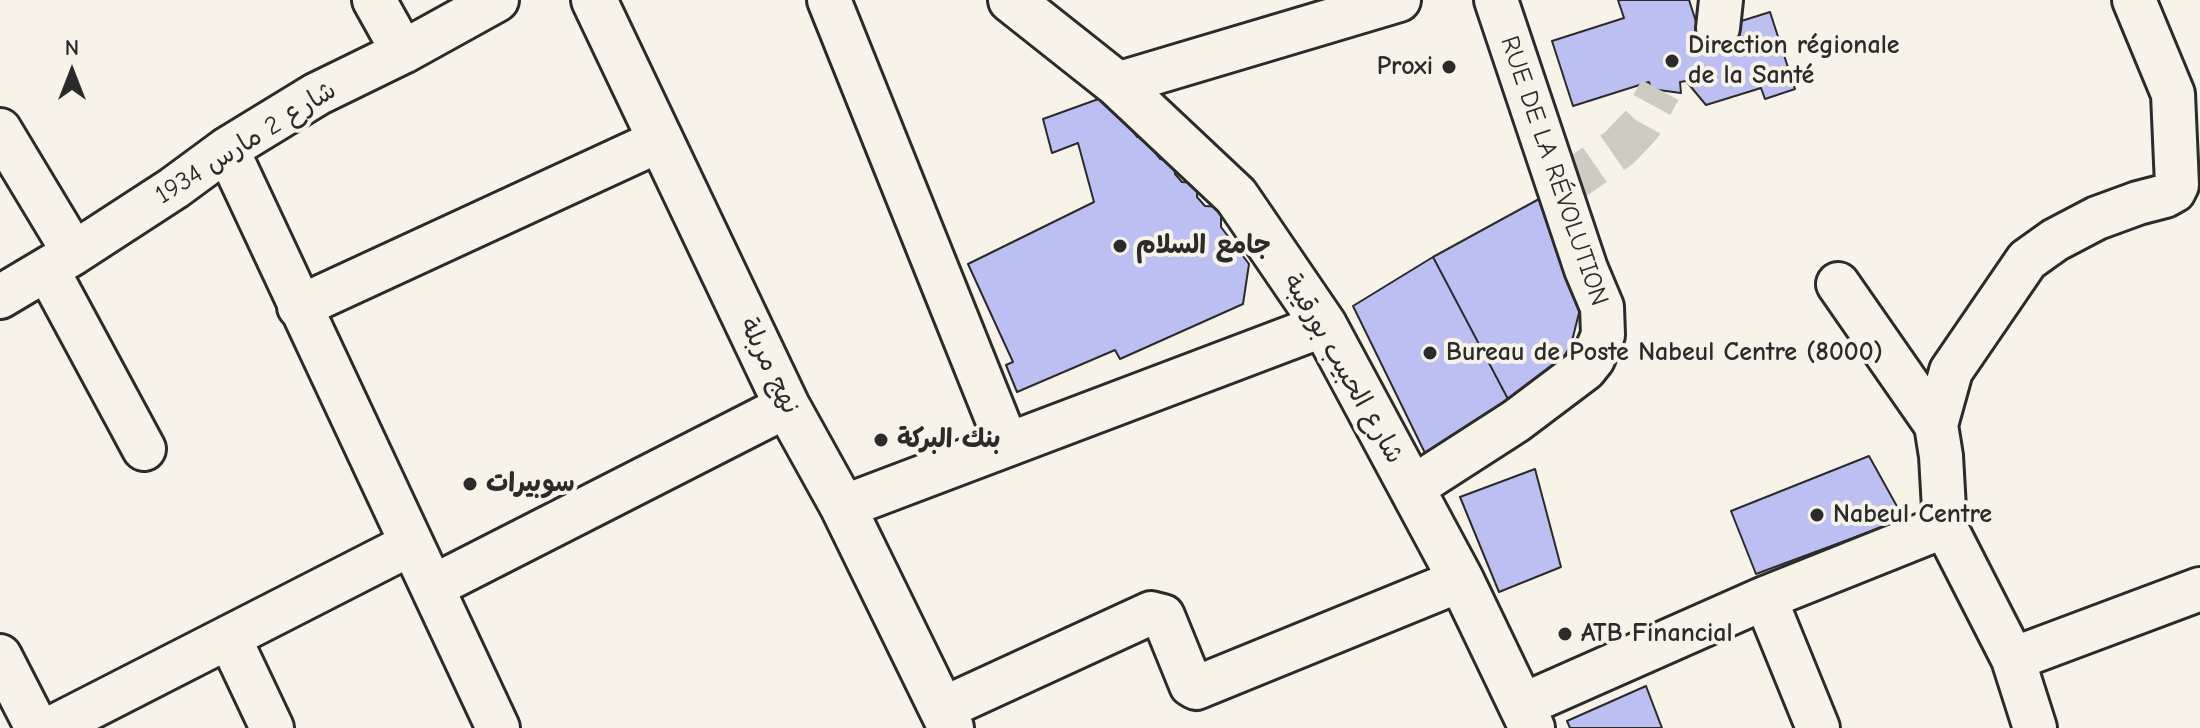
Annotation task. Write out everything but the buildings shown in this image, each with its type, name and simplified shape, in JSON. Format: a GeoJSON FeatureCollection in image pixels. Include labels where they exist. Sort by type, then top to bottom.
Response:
{"type":"FeatureCollection","features":[{"type":"Feature","properties":{"kind":"main road","name":"نهج مربلة"},"geometry":{"type":"LineString","coordinates":[[594,0],[787,406],[843,507],[946,718]]}},
{"type":"Feature","properties":{"kind":"main road","name":"شارع الحبيب بورقيبة"},"geometry":{"type":"LineString","coordinates":[[1011,0],[1117,84],[1236,196],[1324,325],[1461,580],[1528,717]]}},
{"type":"Feature","properties":{"kind":"street"},"geometry":{"type":"LineString","coordinates":[[374,0],[403,52]]}},
{"type":"Feature","properties":{"kind":"street","name":"شارع 2 مارس 1934"},"geometry":{"type":"LineString","coordinates":[[0,297],[317,94],[403,52],[497,0]]}},
{"type":"Feature","properties":{"kind":"street"},"geometry":{"type":"LineString","coordinates":[[829,0],[1007,444]]}},
{"type":"Feature","properties":{"kind":"street"},"geometry":{"type":"LineString","coordinates":[[1117,84],[1399,0]]}},
{"type":"Feature","properties":{"kind":"street","name":"RUE DE LA RÉVOLUTION"},"geometry":{"type":"LineString","coordinates":[[1412,488],[1516,421],[1585,369],[1603,335],[1602,307],[1586,269],[1496,0]]}},
{"type":"Feature","properties":{"kind":"street"},"geometry":{"type":"LineString","coordinates":[[2035,728],[2013,659],[1945,526],[1936,425],[1951,371],[2027,260],[2055,240],[2097,218],[2174,191],[2179,176],[2186,89],[2134,0]]}},
{"type":"Feature","properties":{"kind":"street"},"geometry":{"type":"LineString","coordinates":[[0,130],[144,449]]}},
{"type":"Feature","properties":{"kind":"street"},"geometry":{"type":"LineString","coordinates":[[299,307],[661,140]]}},
{"type":"Feature","properties":{"kind":"street"},"geometry":{"type":"LineString","coordinates":[[227,149],[498,728]]}},
{"type":"Feature","properties":{"kind":"street"},"geometry":{"type":"LineString","coordinates":[[1838,284],[1936,425]]}},
{"type":"Feature","properties":{"kind":"street"},"geometry":{"type":"LineString","coordinates":[[843,507],[1324,325]]}},
{"type":"Feature","properties":{"kind":"street"},"geometry":{"type":"LineString","coordinates":[[432,587],[787,406]]}},
{"type":"Feature","properties":{"kind":"street"},"geometry":{"type":"LineString","coordinates":[[1528,717],[1765,598],[1945,526]]}},
{"type":"Feature","properties":{"kind":"street"},"geometry":{"type":"LineString","coordinates":[[51,728],[411,544]]}},
{"type":"Feature","properties":{"kind":"street"},"geometry":{"type":"LineString","coordinates":[[946,718],[1151,613],[1163,616],[1191,685],[1196,688],[1461,580]]}},
{"type":"Feature","properties":{"kind":"street"},"geometry":{"type":"LineString","coordinates":[[2013,659],[2200,589]]}},
{"type":"Feature","properties":{"kind":"street"},"geometry":{"type":"LineString","coordinates":[[1765,598],[1818,728]]}},
{"type":"Feature","properties":{"kind":"street"},"geometry":{"type":"LineString","coordinates":[[229,637],[272,728]]}},
{"type":"Feature","properties":{"kind":"street"},"geometry":{"type":"LineString","coordinates":[[0,656],[37,728]]}},
{"type":"Feature","properties":{"kind":"tunnel"},"geometry":{"type":"LineString","coordinates":[[1559,186],[1570,182],[1619,148],[1641,125],[1660,90]]}},
{"type":"Feature","properties":{"kind":"place","name":"Direction régionale de la Santé"},"geometry":{"type":"Point","coordinates":[1672,61]}},
{"type":"Feature","properties":{"kind":"place","name":"Proxi"},"geometry":{"type":"Point","coordinates":[1449,67]}},
{"type":"Feature","properties":{"kind":"place","name":"جامع السلام"},"geometry":{"type":"Point","coordinates":[1120,246]}},
{"type":"Feature","properties":{"kind":"place","name":"Bureau de Poste Nabeul Centre (8000)"},"geometry":{"type":"Point","coordinates":[1430,353]}},
{"type":"Feature","properties":{"kind":"place","name":"بنك البركة"},"geometry":{"type":"Point","coordinates":[881,440]}},
{"type":"Feature","properties":{"kind":"place","name":"سوبيرات"},"geometry":{"type":"Point","coordinates":[470,484]}},
{"type":"Feature","properties":{"kind":"place","name":"Nabeul Centre"},"geometry":{"type":"Point","coordinates":[1817,515]}},
{"type":"Feature","properties":{"kind":"place","name":"ATB Financial"},"geometry":{"type":"Point","coordinates":[1565,634]}}]}
